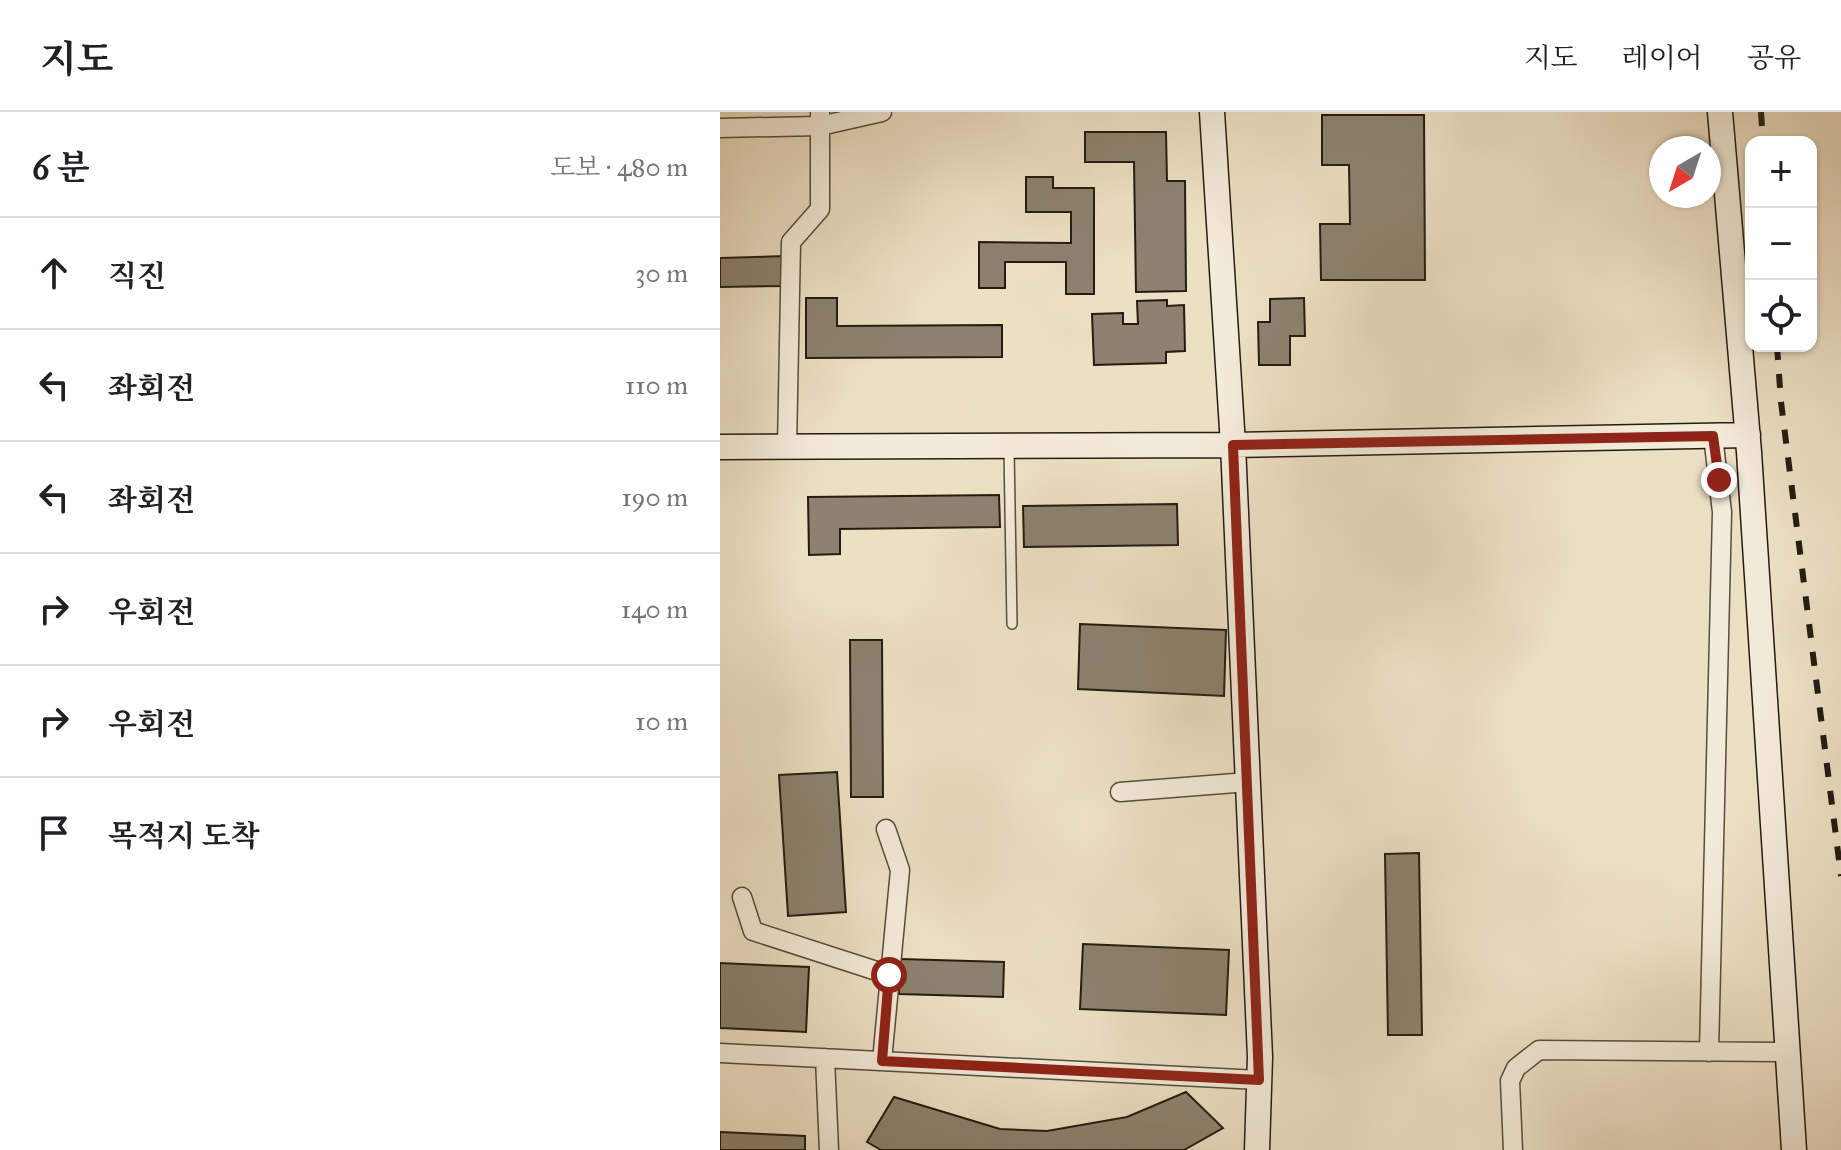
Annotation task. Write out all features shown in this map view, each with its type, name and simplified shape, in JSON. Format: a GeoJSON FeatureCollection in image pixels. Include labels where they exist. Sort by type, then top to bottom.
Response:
{"type":"FeatureCollection","features":[{"type":"Feature","properties":{"kind":"street"},"geometry":{"type":"LineString","coordinates":[[720,128],[882,112]]}},
{"type":"Feature","properties":{"kind":"street"},"geometry":{"type":"LineString","coordinates":[[1212,112],[1233,445],[1248,782],[1259,1080],[1257,1150]]}},
{"type":"Feature","properties":{"kind":"street"},"geometry":{"type":"LineString","coordinates":[[1720,112],[1748,435],[1794,1150]]}},
{"type":"Feature","properties":{"kind":"street"},"geometry":{"type":"LineString","coordinates":[[787,447],[791,242],[820,209],[820,119]]}},
{"type":"Feature","properties":{"kind":"street"},"geometry":{"type":"LineString","coordinates":[[720,447],[1233,445],[1748,435]]}},
{"type":"Feature","properties":{"kind":"street"},"geometry":{"type":"LineString","coordinates":[[1709,1052],[1722,512],[1713,436]]}},
{"type":"Feature","properties":{"kind":"street"},"geometry":{"type":"LineString","coordinates":[[1120,792],[1248,782]]}},
{"type":"Feature","properties":{"kind":"street"},"geometry":{"type":"LineString","coordinates":[[882,1061],[900,870],[886,829]]}},
{"type":"Feature","properties":{"kind":"street"},"geometry":{"type":"LineString","coordinates":[[742,897],[753,931],[889,975]]}},
{"type":"Feature","properties":{"kind":"street"},"geometry":{"type":"LineString","coordinates":[[1513,1150],[1510,1081],[1516,1068],[1539,1050],[1787,1052]]}},
{"type":"Feature","properties":{"kind":"street"},"geometry":{"type":"LineString","coordinates":[[720,1053],[1259,1080]]}},
{"type":"Feature","properties":{"kind":"street"},"geometry":{"type":"LineString","coordinates":[[825,1058],[829,1150]]}},
{"type":"Feature","properties":{"kind":"lane"},"geometry":{"type":"LineString","coordinates":[[1009,446],[1012,624]]}},
{"type":"Feature","properties":{"kind":"building"},"geometry":{"type":"Polygon","coordinates":[[[1322,115],[1424,115],[1425,280],[1321,280],[1320,224],[1350,224],[1349,165],[1322,165],[1322,115]]]}},
{"type":"Feature","properties":{"kind":"building"},"geometry":{"type":"Polygon","coordinates":[[[1085,132],[1166,132],[1167,181],[1185,181],[1186,291],[1136,292],[1134,162],[1085,162],[1085,132]]]}},
{"type":"Feature","properties":{"kind":"building"},"geometry":{"type":"Polygon","coordinates":[[[1026,177],[1053,177],[1053,188],[1094,188],[1094,294],[1066,294],[1066,262],[1005,262],[1005,288],[979,288],[979,242],[1071,243],[1071,212],[1026,212],[1026,177]]]}},
{"type":"Feature","properties":{"kind":"building"},"geometry":{"type":"Polygon","coordinates":[[[785,256],[786,286],[720,287],[720,258],[785,256]]]}},
{"type":"Feature","properties":{"kind":"building"},"geometry":{"type":"Polygon","coordinates":[[[806,298],[837,298],[837,326],[1002,325],[1002,357],[806,358],[806,298]]]}},
{"type":"Feature","properties":{"kind":"building"},"geometry":{"type":"Polygon","coordinates":[[[1304,298],[1305,336],[1290,336],[1290,365],[1259,365],[1258,322],[1270,322],[1270,299],[1304,298]]]}},
{"type":"Feature","properties":{"kind":"building"},"geometry":{"type":"Polygon","coordinates":[[[1167,300],[1167,306],[1184,305],[1185,351],[1166,352],[1166,363],[1094,365],[1092,314],[1123,313],[1123,324],[1138,324],[1137,301],[1167,300]]]}},
{"type":"Feature","properties":{"kind":"building"},"geometry":{"type":"Polygon","coordinates":[[[999,495],[1000,527],[840,529],[840,554],[809,555],[808,497],[999,495]]]}},
{"type":"Feature","properties":{"kind":"building"},"geometry":{"type":"Polygon","coordinates":[[[1177,504],[1178,545],[1024,547],[1023,506],[1177,504]]]}},
{"type":"Feature","properties":{"kind":"building"},"geometry":{"type":"Polygon","coordinates":[[[1080,624],[1226,630],[1224,696],[1078,689],[1080,624]]]}},
{"type":"Feature","properties":{"kind":"building"},"geometry":{"type":"Polygon","coordinates":[[[850,640],[882,640],[883,797],[851,797],[850,640]]]}},
{"type":"Feature","properties":{"kind":"building"},"geometry":{"type":"Polygon","coordinates":[[[837,772],[846,912],[788,916],[779,775],[837,772]]]}},
{"type":"Feature","properties":{"kind":"building"},"geometry":{"type":"Polygon","coordinates":[[[1419,853],[1422,1035],[1388,1035],[1385,854],[1419,853]]]}},
{"type":"Feature","properties":{"kind":"building"},"geometry":{"type":"Polygon","coordinates":[[[1083,944],[1229,950],[1226,1015],[1080,1009],[1083,944]]]}},
{"type":"Feature","properties":{"kind":"building"},"geometry":{"type":"Polygon","coordinates":[[[900,959],[1004,962],[1003,997],[899,994],[900,959]]]}},
{"type":"Feature","properties":{"kind":"building"},"geometry":{"type":"Polygon","coordinates":[[[720,963],[809,967],[806,1032],[720,1028],[720,963]]]}},
{"type":"Feature","properties":{"kind":"building"},"geometry":{"type":"Polygon","coordinates":[[[1186,1092],[1223,1128],[1184,1150],[881,1150],[867,1142],[894,1097],[1000,1129],[1047,1131],[1127,1117],[1186,1092]]]}},
{"type":"Feature","properties":{"kind":"building"},"geometry":{"type":"Polygon","coordinates":[[[720,1132],[805,1136],[805,1150],[720,1150],[720,1132]]]}},
{"type":"Feature","properties":{"kind":"railway"},"geometry":{"type":"LineString","coordinates":[[1761,112],[1763,136]]}},
{"type":"Feature","properties":{"kind":"railway"},"geometry":{"type":"LineString","coordinates":[[1777,352],[1781,402],[1841,876]]}},
{"type":"Feature","properties":{"kind":"route"},"geometry":{"type":"LineString","coordinates":[[889,975],[882,1061],[1259,1080],[1233,445],[1713,436],[1719,480]]}}]}
